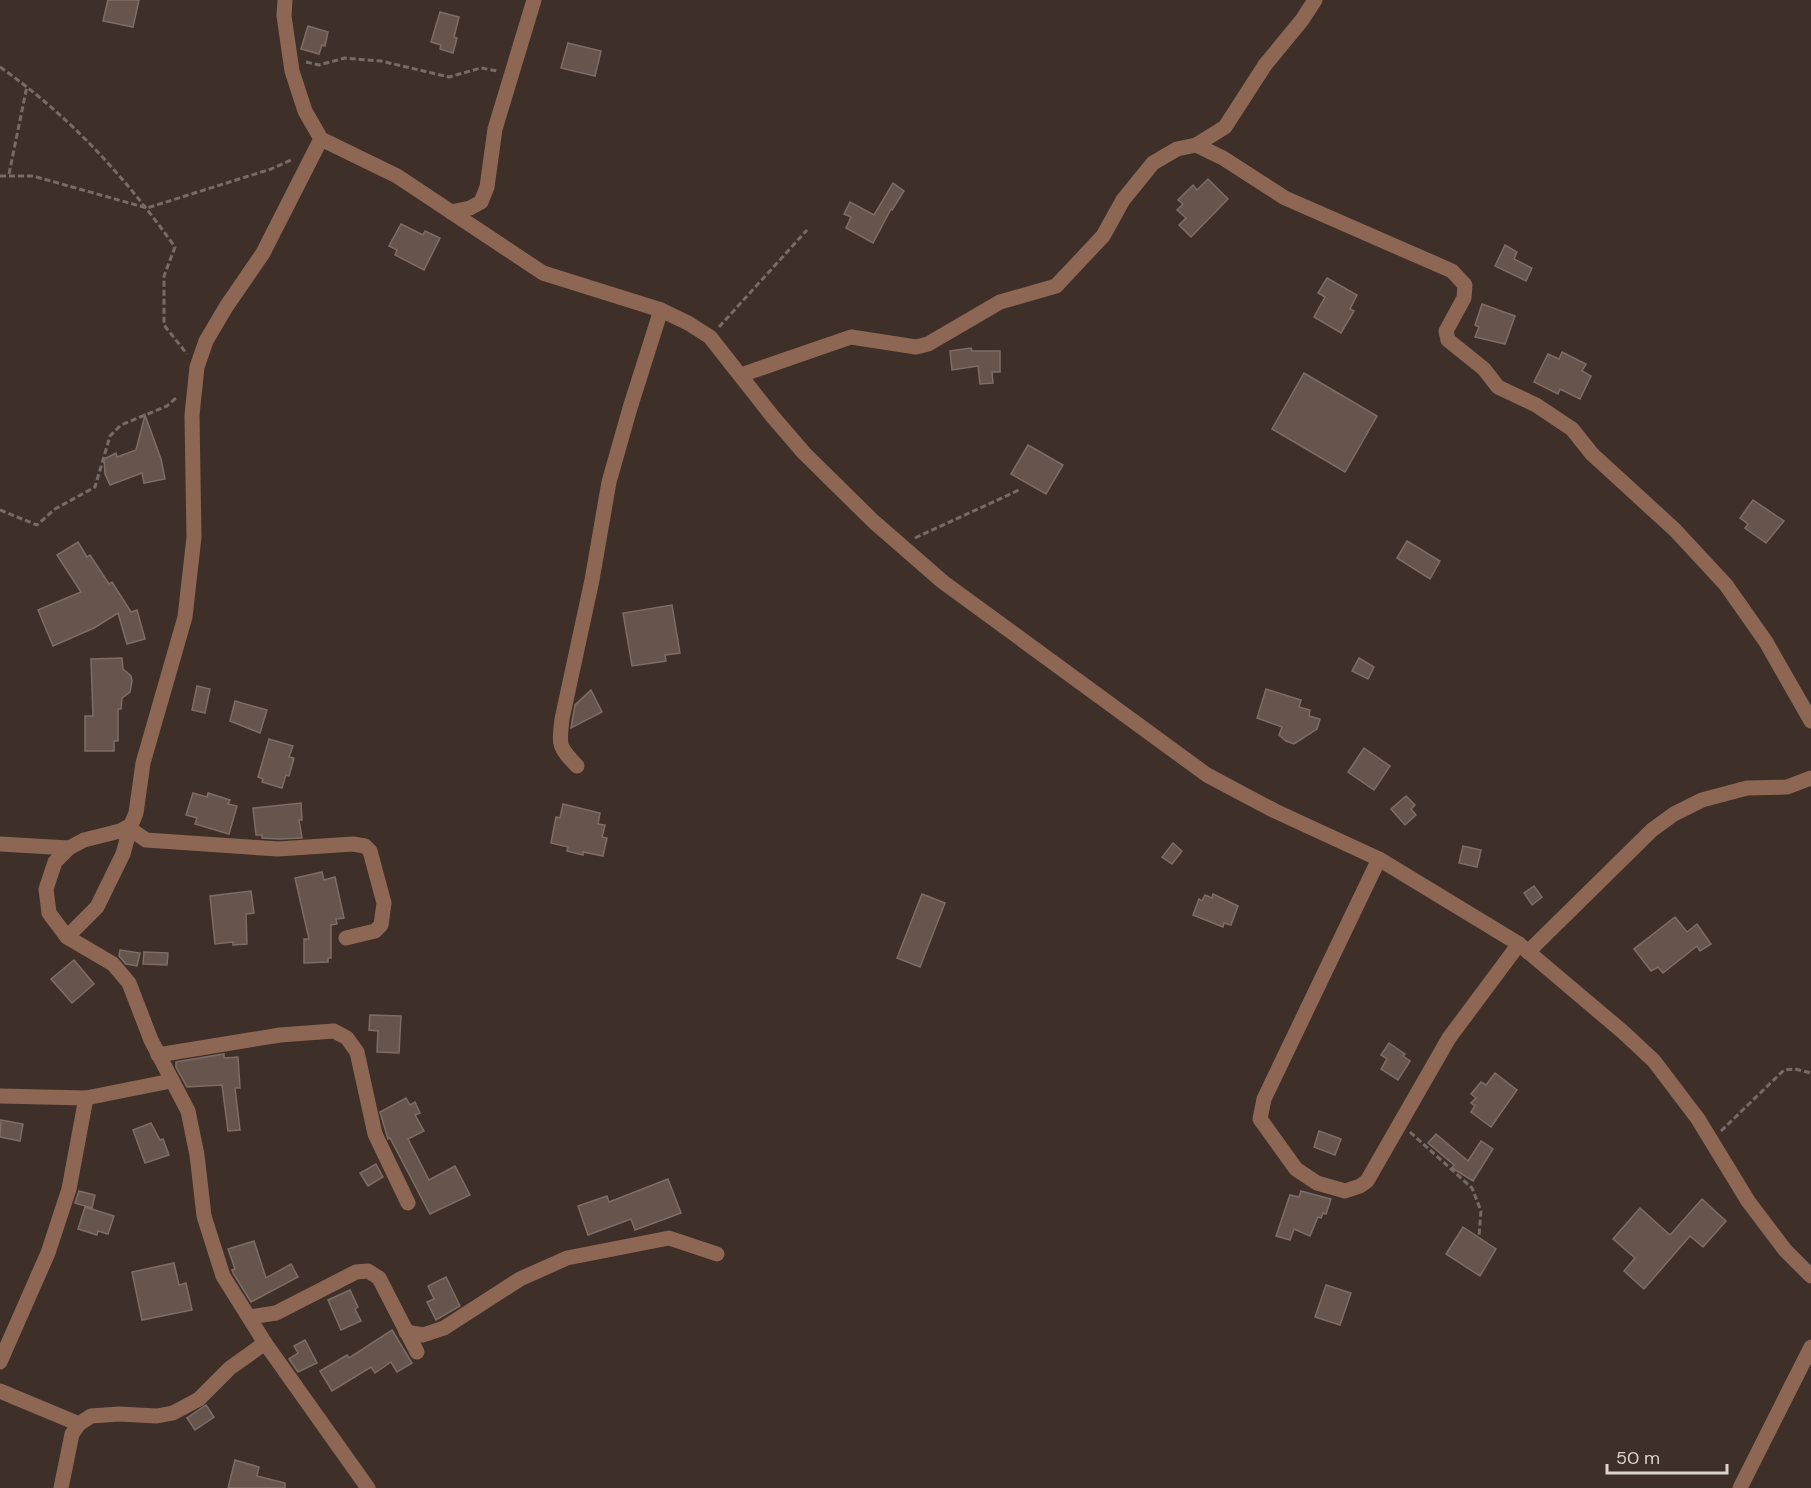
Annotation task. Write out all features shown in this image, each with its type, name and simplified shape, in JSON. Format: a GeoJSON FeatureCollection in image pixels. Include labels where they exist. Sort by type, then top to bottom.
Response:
{"type":"FeatureCollection","features":[{"type":"Feature","properties":{"kind":"street"},"geometry":{"type":"LineString","coordinates":[[285,0],[284,16],[292,71],[305,111],[319,143],[398,176],[543,273],[661,310],[710,337],[772,417],[804,453],[873,521],[943,582],[1207,775],[1275,811],[1379,859],[1523,948],[1654,1061],[1698,1119],[1748,1201],[1785,1250],[1811,1276]]}},
{"type":"Feature","properties":{"kind":"street"},"geometry":{"type":"LineString","coordinates":[[451,212],[470,208],[481,202],[487,187],[495,129],[534,0]]}},
{"type":"Feature","properties":{"kind":"street"},"geometry":{"type":"LineString","coordinates":[[741,375],[851,337],[916,347],[928,344],[1000,302],[1056,286],[1103,236],[1123,200],[1153,162],[1177,149],[1196,145],[1226,127],[1265,65],[1302,20],[1315,0]]}},
{"type":"Feature","properties":{"kind":"street"},"geometry":{"type":"LineString","coordinates":[[67,937],[96,907],[123,854],[136,813],[143,763],[185,616],[194,537],[192,415],[197,373],[206,341],[263,253],[319,143]]}},
{"type":"Feature","properties":{"kind":"street"},"geometry":{"type":"LineString","coordinates":[[1196,145],[1223,158],[1285,198],[1452,270],[1465,285],[1464,297],[1446,331],[1448,340],[1484,369],[1498,387],[1536,405],[1572,429],[1592,454],[1676,530],[1726,585],[1766,642],[1811,721]]}},
{"type":"Feature","properties":{"kind":"street"},"geometry":{"type":"LineString","coordinates":[[577,766],[562,750],[559,740],[562,719],[592,580],[609,482],[661,310]]}},
{"type":"Feature","properties":{"kind":"street"},"geometry":{"type":"LineString","coordinates":[[1379,859],[1280,1063],[1264,1099],[1260,1119],[1296,1169],[1317,1183],[1345,1191],[1367,1181],[1449,1038],[1523,948],[1652,830],[1674,814],[1702,800],[1747,788],[1787,787],[1811,778]]}},
{"type":"Feature","properties":{"kind":"street"},"geometry":{"type":"LineString","coordinates":[[130,827],[84,840],[69,848],[55,862],[46,889],[50,914],[67,937],[112,964],[129,983],[158,1055],[188,1111],[197,1155],[204,1216],[223,1276],[265,1343],[368,1488]]}},
{"type":"Feature","properties":{"kind":"street"},"geometry":{"type":"LineString","coordinates":[[130,827],[146,840],[278,849],[353,844],[365,846],[370,851],[384,903],[381,925],[375,931],[346,938]]}},
{"type":"Feature","properties":{"kind":"street"},"geometry":{"type":"LineString","coordinates":[[0,844],[69,848]]}},
{"type":"Feature","properties":{"kind":"street"},"geometry":{"type":"LineString","coordinates":[[158,1055],[280,1035],[334,1031],[347,1038],[357,1052],[375,1134],[408,1203]]}},
{"type":"Feature","properties":{"kind":"street"},"geometry":{"type":"LineString","coordinates":[[0,1096],[86,1098],[171,1081]]}},
{"type":"Feature","properties":{"kind":"street"},"geometry":{"type":"LineString","coordinates":[[0,1362],[48,1252],[69,1189],[86,1098]]}},
{"type":"Feature","properties":{"kind":"street"},"geometry":{"type":"LineString","coordinates":[[406,1332],[423,1335],[444,1328],[520,1279],[567,1258],[669,1238],[717,1254]]}},
{"type":"Feature","properties":{"kind":"street"},"geometry":{"type":"LineString","coordinates":[[250,1317],[276,1313],[356,1272],[368,1271],[379,1278],[417,1352]]}},
{"type":"Feature","properties":{"kind":"street"},"geometry":{"type":"LineString","coordinates":[[61,1488],[72,1434],[79,1424],[91,1416],[119,1414],[157,1416],[173,1413],[199,1399],[231,1368],[265,1343]]}},
{"type":"Feature","properties":{"kind":"street"},"geometry":{"type":"LineString","coordinates":[[1740,1488],[1811,1347]]}},
{"type":"Feature","properties":{"kind":"street"},"geometry":{"type":"LineString","coordinates":[[0,1391],[79,1424]]}},
{"type":"Feature","properties":{"kind":"path"},"geometry":{"type":"LineString","coordinates":[[290,58],[320,65],[345,58],[381,61],[449,77],[481,68],[511,73]]}},
{"type":"Feature","properties":{"kind":"path"},"geometry":{"type":"LineString","coordinates":[[0,67],[50,103],[108,162],[147,208],[175,247],[164,276],[164,325],[197,373],[167,406],[120,425],[110,436],[95,488],[55,509],[37,525],[0,510]]}},
{"type":"Feature","properties":{"kind":"path"},"geometry":{"type":"LineString","coordinates":[[9,174],[27,86]]}},
{"type":"Feature","properties":{"kind":"path"},"geometry":{"type":"LineString","coordinates":[[0,176],[9,174],[33,176],[147,208],[271,169],[319,143]]}},
{"type":"Feature","properties":{"kind":"path"},"geometry":{"type":"LineString","coordinates":[[710,337],[807,230]]}},
{"type":"Feature","properties":{"kind":"path"},"geometry":{"type":"LineString","coordinates":[[900,545],[1019,490]]}},
{"type":"Feature","properties":{"kind":"path"},"geometry":{"type":"LineString","coordinates":[[1711,1141],[1784,1070],[1795,1069],[1811,1073]]}},
{"type":"Feature","properties":{"kind":"path"},"geometry":{"type":"LineString","coordinates":[[1400,1123],[1472,1188],[1481,1211],[1479,1236]]}},
{"type":"Feature","properties":{"kind":"building"},"geometry":{"type":"Polygon","coordinates":[[[108,0],[139,0],[133,27],[103,21],[108,0]]]}},
{"type":"Feature","properties":{"kind":"building"},"geometry":{"type":"Polygon","coordinates":[[[440,12],[459,17],[453,53],[440,49],[441,45],[431,42],[440,12]]]}},
{"type":"Feature","properties":{"kind":"building"},"geometry":{"type":"Polygon","coordinates":[[[308,26],[328,32],[325,46],[322,45],[319,54],[301,49],[308,26]]]}},
{"type":"Feature","properties":{"kind":"building"},"geometry":{"type":"Polygon","coordinates":[[[568,43],[601,51],[595,76],[561,68],[568,43]]]}},
{"type":"Feature","properties":{"kind":"building"},"geometry":{"type":"Polygon","coordinates":[[[1208,179],[1228,199],[1191,237],[1179,225],[1186,218],[1177,210],[1183,204],[1178,200],[1193,185],[1197,190],[1208,179]]]}},
{"type":"Feature","properties":{"kind":"building"},"geometry":{"type":"Polygon","coordinates":[[[893,183],[904,191],[891,209],[873,243],[846,228],[851,217],[844,214],[850,202],[874,215],[893,183]]]}},
{"type":"Feature","properties":{"kind":"building"},"geometry":{"type":"Polygon","coordinates":[[[401,224],[423,235],[425,231],[440,238],[424,270],[395,255],[397,250],[389,246],[401,224]]]}},
{"type":"Feature","properties":{"kind":"building"},"geometry":{"type":"Polygon","coordinates":[[[1505,245],[1517,252],[1514,259],[1532,268],[1526,281],[1495,266],[1505,245]]]}},
{"type":"Feature","properties":{"kind":"building"},"geometry":{"type":"Polygon","coordinates":[[[1327,278],[1357,295],[1350,309],[1354,311],[1341,333],[1314,317],[1325,297],[1318,293],[1327,278]]]}},
{"type":"Feature","properties":{"kind":"building"},"geometry":{"type":"Polygon","coordinates":[[[1482,304],[1515,316],[1505,344],[1475,337],[1479,327],[1475,325],[1482,304]]]}},
{"type":"Feature","properties":{"kind":"building"},"geometry":{"type":"Polygon","coordinates":[[[971,348],[972,351],[1000,351],[1000,372],[992,372],[993,383],[980,384],[978,366],[952,370],[950,351],[971,348]]]}},
{"type":"Feature","properties":{"kind":"building"},"geometry":{"type":"Polygon","coordinates":[[[1562,352],[1586,364],[1582,371],[1591,376],[1580,399],[1560,389],[1558,394],[1534,382],[1548,354],[1559,359],[1562,352]]]}},
{"type":"Feature","properties":{"kind":"building"},"geometry":{"type":"Polygon","coordinates":[[[1304,373],[1377,416],[1345,472],[1272,429],[1304,373]]]}},
{"type":"Feature","properties":{"kind":"building"},"geometry":{"type":"Polygon","coordinates":[[[145,415],[161,459],[165,479],[144,483],[142,473],[110,485],[105,474],[104,459],[116,453],[117,457],[136,450],[145,415]]]}},
{"type":"Feature","properties":{"kind":"building"},"geometry":{"type":"Polygon","coordinates":[[[1028,445],[1063,465],[1046,494],[1011,474],[1028,445]]]}},
{"type":"Feature","properties":{"kind":"building"},"geometry":{"type":"Polygon","coordinates":[[[1753,500],[1784,521],[1766,543],[1745,528],[1748,524],[1740,518],[1753,500]]]}},
{"type":"Feature","properties":{"kind":"building"},"geometry":{"type":"Polygon","coordinates":[[[1407,541],[1440,561],[1430,579],[1397,558],[1407,541]]]}},
{"type":"Feature","properties":{"kind":"building"},"geometry":{"type":"Polygon","coordinates":[[[78,542],[87,557],[90,555],[109,584],[112,582],[131,612],[137,610],[145,639],[127,644],[118,613],[94,628],[53,646],[38,610],[81,592],[57,555],[78,542]]]}},
{"type":"Feature","properties":{"kind":"building"},"geometry":{"type":"Polygon","coordinates":[[[672,605],[680,653],[665,655],[666,661],[632,666],[623,613],[672,605]]]}},
{"type":"Feature","properties":{"kind":"building"},"geometry":{"type":"Polygon","coordinates":[[[122,658],[123,669],[131,676],[132,681],[130,692],[122,698],[121,709],[118,709],[118,741],[114,741],[114,751],[85,751],[85,716],[93,716],[91,659],[122,658]]]}},
{"type":"Feature","properties":{"kind":"building"},"geometry":{"type":"Polygon","coordinates":[[[1359,658],[1374,667],[1368,679],[1352,671],[1359,658]]]}},
{"type":"Feature","properties":{"kind":"building"},"geometry":{"type":"Polygon","coordinates":[[[197,686],[210,689],[205,713],[192,710],[197,686]]]}},
{"type":"Feature","properties":{"kind":"building"},"geometry":{"type":"Polygon","coordinates":[[[1266,689],[1301,700],[1299,707],[1310,710],[1309,716],[1320,719],[1317,729],[1294,744],[1286,741],[1279,735],[1282,727],[1257,718],[1266,689]]]}},
{"type":"Feature","properties":{"kind":"building"},"geometry":{"type":"Polygon","coordinates":[[[591,690],[602,712],[571,728],[575,705],[591,690]]]}},
{"type":"Feature","properties":{"kind":"building"},"geometry":{"type":"Polygon","coordinates":[[[235,701],[267,710],[260,733],[230,721],[235,701]]]}},
{"type":"Feature","properties":{"kind":"building"},"geometry":{"type":"Polygon","coordinates":[[[269,739],[293,746],[289,757],[294,758],[289,776],[286,775],[282,788],[262,782],[263,779],[258,777],[269,739]]]}},
{"type":"Feature","properties":{"kind":"building"},"geometry":{"type":"Polygon","coordinates":[[[1364,748],[1390,766],[1374,790],[1348,772],[1364,748]]]}},
{"type":"Feature","properties":{"kind":"building"},"geometry":{"type":"Polygon","coordinates":[[[193,793],[207,797],[208,793],[230,800],[228,804],[237,806],[229,834],[195,824],[197,818],[186,815],[193,793]]]}},
{"type":"Feature","properties":{"kind":"building"},"geometry":{"type":"Polygon","coordinates":[[[1406,796],[1415,805],[1411,809],[1416,815],[1405,825],[1391,809],[1406,796]]]}},
{"type":"Feature","properties":{"kind":"building"},"geometry":{"type":"Polygon","coordinates":[[[301,803],[302,820],[299,820],[302,838],[262,838],[262,835],[256,835],[253,808],[301,803]]]}},
{"type":"Feature","properties":{"kind":"building"},"geometry":{"type":"Polygon","coordinates":[[[563,804],[600,813],[598,824],[605,825],[602,837],[607,838],[603,856],[567,851],[568,847],[551,843],[556,817],[560,818],[563,804]]]}},
{"type":"Feature","properties":{"kind":"building"},"geometry":{"type":"Polygon","coordinates":[[[1173,843],[1182,851],[1172,864],[1162,857],[1173,843]]]}},
{"type":"Feature","properties":{"kind":"building"},"geometry":{"type":"Polygon","coordinates":[[[1463,846],[1481,850],[1477,867],[1459,863],[1463,846]]]}},
{"type":"Feature","properties":{"kind":"building"},"geometry":{"type":"Polygon","coordinates":[[[322,872],[324,880],[335,877],[344,918],[336,919],[337,924],[331,925],[331,958],[328,958],[328,962],[304,963],[304,939],[309,939],[295,878],[322,872]]]}},
{"type":"Feature","properties":{"kind":"building"},"geometry":{"type":"Polygon","coordinates":[[[1534,886],[1542,897],[1532,905],[1524,893],[1534,886]]]}},
{"type":"Feature","properties":{"kind":"building"},"geometry":{"type":"Polygon","coordinates":[[[251,891],[254,913],[246,914],[247,944],[233,945],[233,942],[215,944],[210,896],[251,891]]]}},
{"type":"Feature","properties":{"kind":"building"},"geometry":{"type":"Polygon","coordinates":[[[922,894],[945,903],[920,967],[897,958],[922,894]]]}},
{"type":"Feature","properties":{"kind":"building"},"geometry":{"type":"Polygon","coordinates":[[[1213,894],[1238,906],[1231,925],[1224,923],[1223,927],[1193,915],[1199,899],[1202,901],[1205,895],[1212,898],[1213,894]]]}},
{"type":"Feature","properties":{"kind":"building"},"geometry":{"type":"Polygon","coordinates":[[[1675,917],[1687,932],[1697,924],[1711,944],[1700,951],[1697,946],[1663,973],[1658,967],[1651,971],[1634,949],[1675,917]]]}},
{"type":"Feature","properties":{"kind":"building"},"geometry":{"type":"Polygon","coordinates":[[[120,950],[140,953],[137,966],[126,964],[119,956],[120,950]]]}},
{"type":"Feature","properties":{"kind":"building"},"geometry":{"type":"Polygon","coordinates":[[[144,952],[168,953],[167,965],[143,964],[144,952]]]}},
{"type":"Feature","properties":{"kind":"building"},"geometry":{"type":"Polygon","coordinates":[[[74,960],[94,984],[72,1003],[51,979],[74,960]]]}},
{"type":"Feature","properties":{"kind":"building"},"geometry":{"type":"Polygon","coordinates":[[[370,1015],[401,1016],[399,1053],[377,1052],[378,1031],[369,1030],[370,1015]]]}},
{"type":"Feature","properties":{"kind":"building"},"geometry":{"type":"Polygon","coordinates":[[[1389,1043],[1405,1054],[1403,1056],[1410,1061],[1398,1080],[1381,1069],[1387,1059],[1381,1055],[1389,1043]]]}},
{"type":"Feature","properties":{"kind":"building"},"geometry":{"type":"Polygon","coordinates":[[[224,1054],[224,1058],[238,1057],[240,1088],[235,1088],[240,1130],[228,1131],[222,1085],[187,1087],[176,1067],[176,1062],[224,1054]]]}},
{"type":"Feature","properties":{"kind":"building"},"geometry":{"type":"Polygon","coordinates":[[[1495,1073],[1517,1090],[1491,1127],[1471,1112],[1475,1106],[1471,1103],[1476,1098],[1471,1094],[1481,1082],[1486,1085],[1495,1073]]]}},
{"type":"Feature","properties":{"kind":"building"},"geometry":{"type":"Polygon","coordinates":[[[406,1098],[410,1105],[415,1102],[420,1113],[415,1115],[424,1131],[408,1139],[429,1180],[455,1166],[470,1195],[430,1214],[390,1138],[388,1139],[380,1112],[406,1098]]]}},
{"type":"Feature","properties":{"kind":"building"},"geometry":{"type":"Polygon","coordinates":[[[1,1120],[23,1124],[20,1141],[0,1137],[1,1120]]]}},
{"type":"Feature","properties":{"kind":"building"},"geometry":{"type":"Polygon","coordinates":[[[151,1123],[160,1140],[163,1139],[169,1155],[145,1163],[133,1130],[151,1123]]]}},
{"type":"Feature","properties":{"kind":"building"},"geometry":{"type":"Polygon","coordinates":[[[1319,1131],[1341,1139],[1335,1155],[1314,1147],[1319,1131]]]}},
{"type":"Feature","properties":{"kind":"building"},"geometry":{"type":"Polygon","coordinates":[[[1436,1134],[1468,1161],[1481,1141],[1493,1149],[1473,1181],[1452,1168],[1454,1165],[1428,1143],[1436,1134]]]}},
{"type":"Feature","properties":{"kind":"building"},"geometry":{"type":"Polygon","coordinates":[[[376,1164],[383,1177],[368,1186],[360,1173],[376,1164]]]}},
{"type":"Feature","properties":{"kind":"building"},"geometry":{"type":"Polygon","coordinates":[[[668,1179],[681,1213],[635,1230],[631,1219],[588,1235],[578,1206],[607,1196],[609,1202],[668,1179]]]}},
{"type":"Feature","properties":{"kind":"building"},"geometry":{"type":"Polygon","coordinates":[[[79,1191],[95,1195],[92,1208],[75,1203],[79,1191]]]}},
{"type":"Feature","properties":{"kind":"building"},"geometry":{"type":"Polygon","coordinates":[[[1301,1191],[1331,1199],[1326,1214],[1323,1213],[1321,1218],[1318,1217],[1310,1236],[1294,1229],[1290,1240],[1276,1236],[1290,1195],[1299,1197],[1301,1191]]]}},
{"type":"Feature","properties":{"kind":"building"},"geometry":{"type":"Polygon","coordinates":[[[1702,1199],[1726,1221],[1703,1247],[1690,1236],[1644,1289],[1624,1271],[1635,1258],[1613,1239],[1640,1208],[1670,1235],[1702,1199]]]}},
{"type":"Feature","properties":{"kind":"building"},"geometry":{"type":"Polygon","coordinates":[[[85,1207],[114,1216],[108,1234],[98,1231],[97,1235],[78,1229],[85,1207]]]}},
{"type":"Feature","properties":{"kind":"building"},"geometry":{"type":"Polygon","coordinates":[[[1463,1227],[1496,1249],[1480,1276],[1446,1254],[1463,1227]]]}},
{"type":"Feature","properties":{"kind":"building"},"geometry":{"type":"Polygon","coordinates":[[[254,1241],[266,1278],[291,1264],[298,1277],[251,1302],[233,1273],[232,1270],[235,1269],[228,1249],[254,1241]]]}},
{"type":"Feature","properties":{"kind":"building"},"geometry":{"type":"Polygon","coordinates":[[[174,1263],[179,1285],[186,1283],[192,1310],[142,1320],[132,1272],[174,1263]]]}},
{"type":"Feature","properties":{"kind":"building"},"geometry":{"type":"Polygon","coordinates":[[[446,1277],[460,1306],[436,1320],[427,1302],[434,1299],[428,1286],[446,1277]]]}},
{"type":"Feature","properties":{"kind":"building"},"geometry":{"type":"Polygon","coordinates":[[[1326,1285],[1351,1293],[1340,1325],[1315,1317],[1326,1285]]]}},
{"type":"Feature","properties":{"kind":"building"},"geometry":{"type":"Polygon","coordinates":[[[350,1290],[358,1307],[355,1309],[361,1321],[341,1330],[328,1300],[350,1290]]]}},
{"type":"Feature","properties":{"kind":"building"},"geometry":{"type":"Polygon","coordinates":[[[392,1330],[412,1363],[397,1372],[391,1362],[375,1373],[371,1367],[332,1391],[320,1371],[347,1355],[349,1358],[392,1330]]]}},
{"type":"Feature","properties":{"kind":"building"},"geometry":{"type":"Polygon","coordinates":[[[305,1340],[317,1363],[298,1372],[289,1359],[298,1353],[294,1346],[305,1340]]]}},
{"type":"Feature","properties":{"kind":"building"},"geometry":{"type":"Polygon","coordinates":[[[206,1405],[214,1417],[195,1430],[187,1418],[206,1405]]]}},
{"type":"Feature","properties":{"kind":"building"},"geometry":{"type":"Polygon","coordinates":[[[235,1460],[259,1467],[257,1476],[285,1483],[285,1488],[228,1488],[235,1460]]]}}]}
